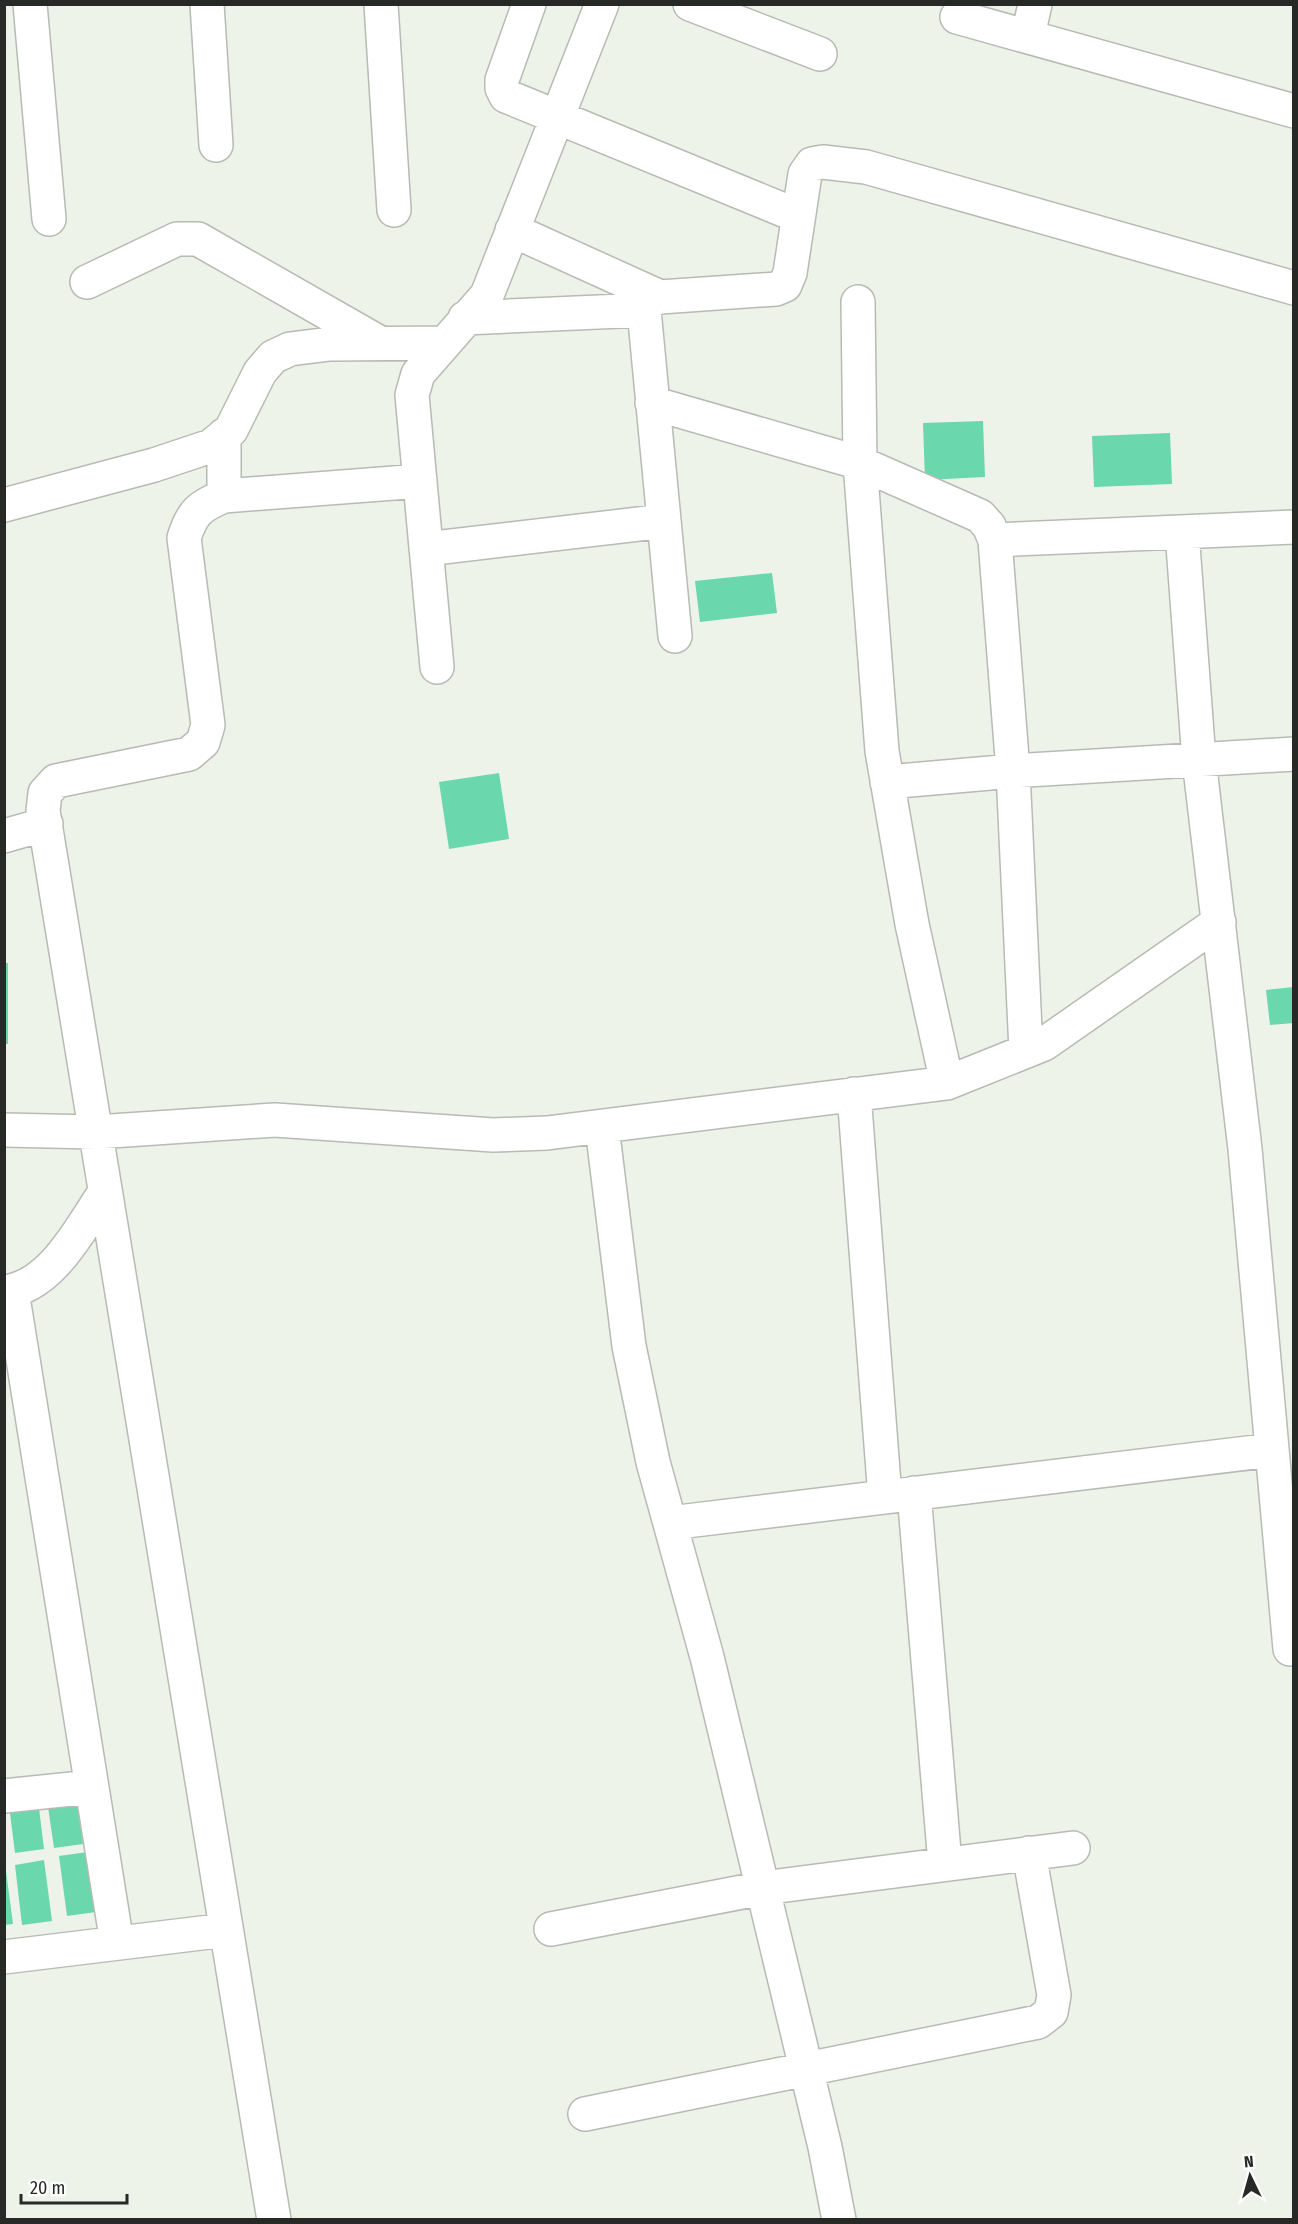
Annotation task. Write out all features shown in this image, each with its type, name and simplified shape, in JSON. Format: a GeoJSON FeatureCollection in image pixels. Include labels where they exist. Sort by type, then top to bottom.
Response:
{"type":"FeatureCollection","features":[{"type":"Feature","properties":{"kind":"street"},"geometry":{"type":"LineString","coordinates":[[30,4],[49,219]]}},
{"type":"Feature","properties":{"kind":"street"},"geometry":{"type":"LineString","coordinates":[[207,4],[216,145]]}},
{"type":"Feature","properties":{"kind":"street"},"geometry":{"type":"LineString","coordinates":[[381,4],[394,210]]}},
{"type":"Feature","properties":{"kind":"street"},"geometry":{"type":"LineString","coordinates":[[529,4],[502,80],[502,88],[506,96],[798,216]]}},
{"type":"Feature","properties":{"kind":"street"},"geometry":{"type":"LineString","coordinates":[[437,667],[412,395],[418,374],[487,295],[602,4]]}},
{"type":"Feature","properties":{"kind":"street"},"geometry":{"type":"LineString","coordinates":[[690,4],[820,54]]}},
{"type":"Feature","properties":{"kind":"street"},"geometry":{"type":"LineString","coordinates":[[957,17],[1031,20],[1293,111]]}},
{"type":"Feature","properties":{"kind":"street"},"geometry":{"type":"LineString","coordinates":[[4,505],[154,465],[211,446],[231,430],[260,372],[273,357],[290,350],[330,344],[382,344],[455,331],[652,303],[776,289],[785,285],[790,273],[805,174],[812,164],[823,162],[866,167],[1293,288]]}},
{"type":"Feature","properties":{"kind":"street"},"geometry":{"type":"LineString","coordinates":[[512,230],[652,303]]}},
{"type":"Feature","properties":{"kind":"street"},"geometry":{"type":"LineString","coordinates":[[87,282],[177,239],[198,239],[382,344]]}},
{"type":"Feature","properties":{"kind":"street"},"geometry":{"type":"LineString","coordinates":[[858,302],[860,463],[882,751],[912,924],[947,1083]]}},
{"type":"Feature","properties":{"kind":"street"},"geometry":{"type":"LineString","coordinates":[[652,303],[652,403],[675,636]]}},
{"type":"Feature","properties":{"kind":"street"},"geometry":{"type":"LineString","coordinates":[[652,403],[860,463],[980,516],[989,526],[995,540],[1013,771],[1026,1052]]}},
{"type":"Feature","properties":{"kind":"street"},"geometry":{"type":"LineString","coordinates":[[224,435],[224,496]]}},
{"type":"Feature","properties":{"kind":"street"},"geometry":{"type":"LineString","coordinates":[[274,2220],[43,811],[45,793],[56,781],[189,754],[203,742],[208,725],[184,538],[189,521],[203,504],[224,496],[420,481]]}},
{"type":"Feature","properties":{"kind":"street"},"geometry":{"type":"LineString","coordinates":[[426,549],[664,521]]}},
{"type":"Feature","properties":{"kind":"street"},"geometry":{"type":"LineString","coordinates":[[995,540],[1293,527]]}},
{"type":"Feature","properties":{"kind":"street"},"geometry":{"type":"LineString","coordinates":[[1182,532],[1199,760],[1245,1149],[1290,1649]]}},
{"type":"Feature","properties":{"kind":"street"},"geometry":{"type":"LineString","coordinates":[[887,782],[1013,771],[1293,754]]}},
{"type":"Feature","properties":{"kind":"street"},"geometry":{"type":"LineString","coordinates":[[4,836],[46,824]]}},
{"type":"Feature","properties":{"kind":"street"},"geometry":{"type":"LineString","coordinates":[[4,1130],[96,1132],[275,1120],[494,1136],[547,1133],[947,1083],[1044,1044],[1219,922]]}},
{"type":"Feature","properties":{"kind":"street"},"geometry":{"type":"LineString","coordinates":[[854,1094],[899,1495],[945,1864]]}},
{"type":"Feature","properties":{"kind":"street"},"geometry":{"type":"LineString","coordinates":[[602,1126],[629,1346],[653,1462],[707,1657],[825,2146],[839,2220]]}},
{"type":"Feature","properties":{"kind":"street"},"geometry":{"type":"LineString","coordinates":[[105,1192],[57,1263],[36,1280],[8,1291],[117,1943]]}},
{"type":"Feature","properties":{"kind":"street"},"geometry":{"type":"LineString","coordinates":[[670,1522],[1272,1450]]}},
{"type":"Feature","properties":{"kind":"street"},"geometry":{"type":"LineString","coordinates":[[4,1796],[91,1787]]}},
{"type":"Feature","properties":{"kind":"street"},"geometry":{"type":"LineString","coordinates":[[551,1929],[763,1888],[1073,1848]]}},
{"type":"Feature","properties":{"kind":"street"},"geometry":{"type":"LineString","coordinates":[[585,2114],[1038,2022],[1051,2012],[1054,1995],[1029,1853]]}},
{"type":"Feature","properties":{"kind":"street"},"geometry":{"type":"LineString","coordinates":[[4,1957],[226,1930]]}},
{"type":"Feature","properties":{"kind":"building"},"geometry":{"type":"Polygon","coordinates":[[[983,421],[985,477],[925,480],[923,423],[983,421]]]}},
{"type":"Feature","properties":{"kind":"building"},"geometry":{"type":"Polygon","coordinates":[[[1170,433],[1172,484],[1094,487],[1092,436],[1170,433]]]}},
{"type":"Feature","properties":{"kind":"building"},"geometry":{"type":"Polygon","coordinates":[[[772,573],[777,613],[700,622],[695,581],[772,573]]]}},
{"type":"Feature","properties":{"kind":"building"},"geometry":{"type":"Polygon","coordinates":[[[499,773],[509,839],[449,849],[439,782],[499,773]]]}},
{"type":"Feature","properties":{"kind":"building"},"geometry":{"type":"Polygon","coordinates":[[[4,963],[8,963],[8,1044],[4,1044],[4,963]]]}},
{"type":"Feature","properties":{"kind":"building"},"geometry":{"type":"Polygon","coordinates":[[[1294,987],[1294,1023],[1270,1025],[1266,990],[1294,987]]]}},
{"type":"Feature","properties":{"kind":"building"},"geometry":{"type":"Polygon","coordinates":[[[76,1796],[83,1844],[54,1848],[47,1800],[76,1796]]]}},
{"type":"Feature","properties":{"kind":"building"},"geometry":{"type":"Polygon","coordinates":[[[38,1800],[44,1849],[15,1853],[9,1805],[38,1800]]]}},
{"type":"Feature","properties":{"kind":"building"},"geometry":{"type":"Polygon","coordinates":[[[88,1852],[96,1912],[67,1916],[59,1856],[88,1852]]]}},
{"type":"Feature","properties":{"kind":"building"},"geometry":{"type":"Polygon","coordinates":[[[44,1860],[52,1921],[22,1925],[15,1865],[44,1860]]]}},
{"type":"Feature","properties":{"kind":"building"},"geometry":{"type":"Polygon","coordinates":[[[6,1871],[13,1924],[4,1925],[4,1872],[6,1871]]]}}]}
